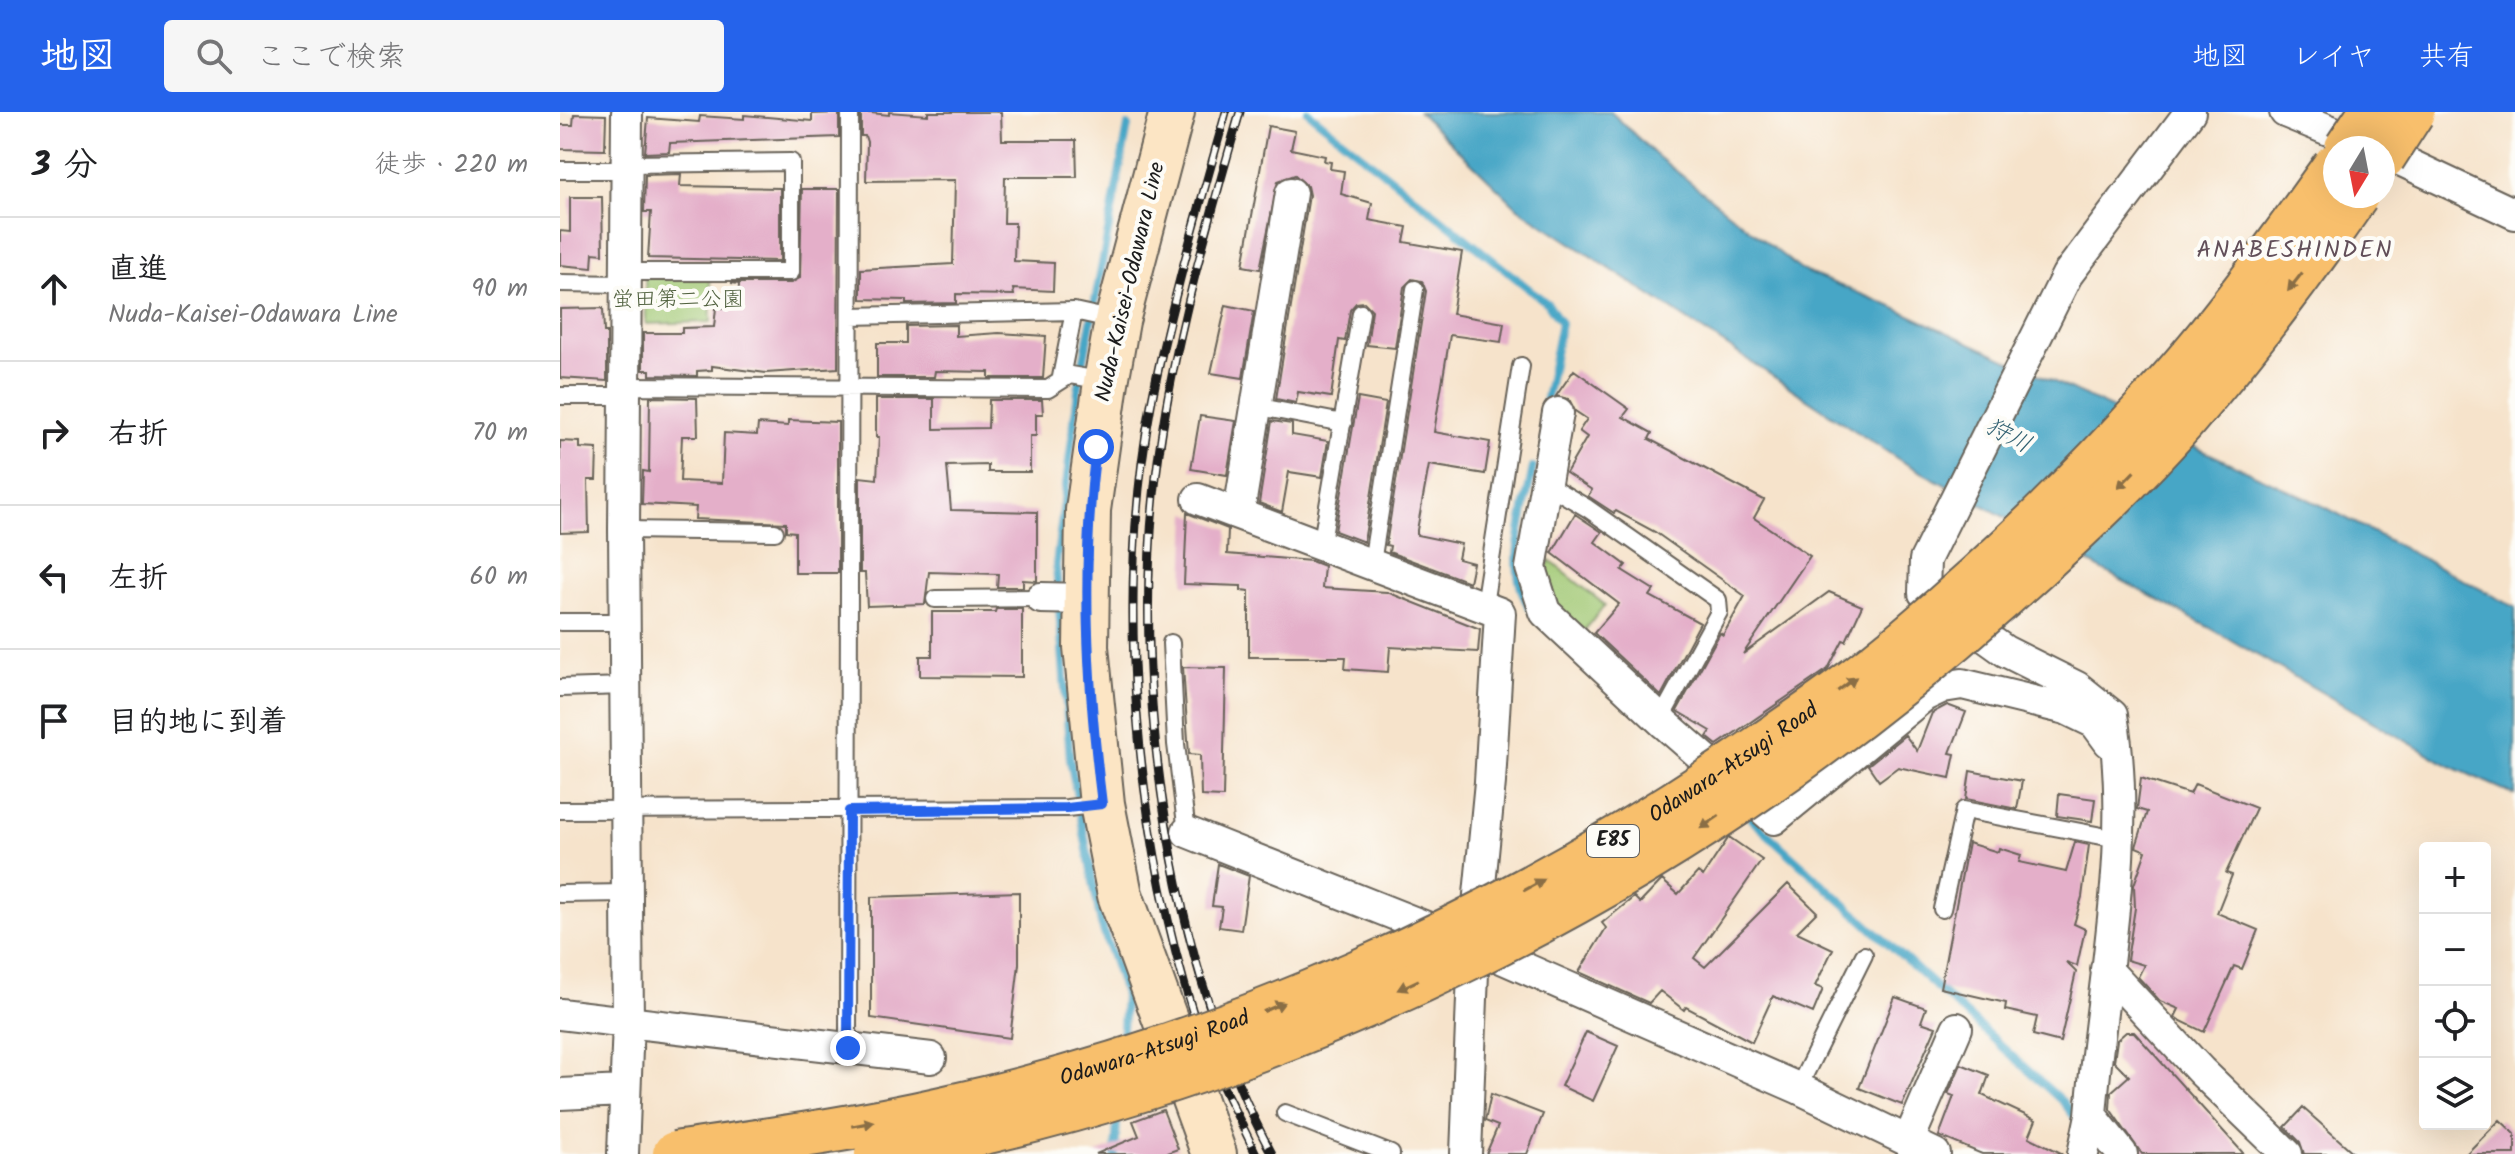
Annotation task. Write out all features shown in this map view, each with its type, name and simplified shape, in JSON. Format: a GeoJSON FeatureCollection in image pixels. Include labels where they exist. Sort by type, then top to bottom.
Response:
{"type":"FeatureCollection","features":[{"type":"Feature","properties":{"kind":"highway"},"geometry":{"type":"LineString","coordinates":[[2355,136],[2371,112]]}},
{"type":"Feature","properties":{"kind":"highway"},"geometry":{"type":"LineString","coordinates":[[2395,137],[2412,112]]}},
{"type":"Feature","properties":{"kind":"highway","name":"Odawara-Atsugi Road"},"geometry":{"type":"LineString","coordinates":[[675,1154],[792,1137],[943,1109],[1103,1067],[1238,1022],[1400,954],[1525,891],[1654,818],[1802,718],[1913,634],[2033,521],[2159,395],[2268,260],[2323,183]]}},
{"type":"Feature","properties":{"kind":"highway","name":"Odawara-Atsugi Road"},"geometry":{"type":"LineString","coordinates":[[877,1154],[1102,1102],[1259,1047],[1398,990],[1538,923],[1676,845],[1825,745],[1940,654],[2061,546],[2183,421],[2300,277],[2348,208]]}},
{"type":"Feature","properties":{"kind":"main road","name":"Nuda-Kaisei-Odawara Line"},"geometry":{"type":"LineString","coordinates":[[1172,112],[1111,319],[1083,378],[1088,510],[1066,598],[1090,705],[1086,806],[1109,849],[1128,920],[1214,1154]]}},
{"type":"Feature","properties":{"kind":"street"},"geometry":{"type":"LineString","coordinates":[[623,1154],[628,1022],[624,530],[627,112]]}},
{"type":"Feature","properties":{"kind":"street"},"geometry":{"type":"LineString","coordinates":[[2083,1154],[2091,1115],[2118,839],[2118,754],[2112,715],[2077,687],[2005,651],[1924,593],[1925,560],[2067,275],[2190,112]]}},
{"type":"Feature","properties":{"kind":"street"},"geometry":{"type":"LineString","coordinates":[[2285,112],[2344,136]]}},
{"type":"Feature","properties":{"kind":"street"},"geometry":{"type":"LineString","coordinates":[[2395,159],[2515,214]]}},
{"type":"Feature","properties":{"kind":"street"},"geometry":{"type":"LineString","coordinates":[[1239,512],[1291,193]]}},
{"type":"Feature","properties":{"kind":"street"},"geometry":{"type":"LineString","coordinates":[[1558,413],[1531,568],[1535,589],[1545,612],[1660,720],[1774,819],[1924,696],[1943,687],[1962,684],[2066,709],[2095,723],[2118,754]]}},
{"type":"Feature","properties":{"kind":"street"},"geometry":{"type":"LineString","coordinates":[[1198,499],[1500,613],[1502,621],[1474,946],[1466,1154]]}},
{"type":"Feature","properties":{"kind":"street"},"geometry":{"type":"LineString","coordinates":[[1187,832],[1474,946],[1798,1088],[1915,1150],[1957,1028]]}},
{"type":"Feature","properties":{"kind":"street"},"geometry":{"type":"LineString","coordinates":[[2106,969],[2201,1071],[2287,1154]]}},
{"type":"Feature","properties":{"kind":"street"},"geometry":{"type":"LineString","coordinates":[[560,1014],[931,1058]]}},
{"type":"Feature","properties":{"kind":"street"},"geometry":{"type":"LineString","coordinates":[[560,1094],[624,1091]]}},
{"type":"Feature","properties":{"kind":"street"},"geometry":{"type":"LineString","coordinates":[[2091,1115],[2122,1154]]}},
{"type":"Feature","properties":{"kind":"lane"},"geometry":{"type":"LineString","coordinates":[[848,1048],[850,112]]}},
{"type":"Feature","properties":{"kind":"lane"},"geometry":{"type":"LineString","coordinates":[[560,170],[791,162],[791,272],[560,283]]}},
{"type":"Feature","properties":{"kind":"lane"},"geometry":{"type":"LineString","coordinates":[[1372,563],[1415,289]]}},
{"type":"Feature","properties":{"kind":"lane"},"geometry":{"type":"LineString","coordinates":[[850,316],[1074,311],[1111,319]]}},
{"type":"Feature","properties":{"kind":"lane"},"geometry":{"type":"LineString","coordinates":[[560,396],[625,391],[1048,389],[1083,378],[1074,311]]}},
{"type":"Feature","properties":{"kind":"lane"},"geometry":{"type":"LineString","coordinates":[[1321,547],[1361,313]]}},
{"type":"Feature","properties":{"kind":"lane"},"geometry":{"type":"LineString","coordinates":[[1484,605],[1521,366]]}},
{"type":"Feature","properties":{"kind":"lane"},"geometry":{"type":"LineString","coordinates":[[1255,406],[1343,423]]}},
{"type":"Feature","properties":{"kind":"lane"},"geometry":{"type":"LineString","coordinates":[[1546,484],[1587,508],[1718,600],[1719,612],[1660,720]]}},
{"type":"Feature","properties":{"kind":"lane"},"geometry":{"type":"LineString","coordinates":[[624,530],[775,532]]}},
{"type":"Feature","properties":{"kind":"lane"},"geometry":{"type":"LineString","coordinates":[[935,599],[1066,598]]}},
{"type":"Feature","properties":{"kind":"lane"},"geometry":{"type":"LineString","coordinates":[[560,622],[625,622]]}},
{"type":"Feature","properties":{"kind":"lane"},"geometry":{"type":"LineString","coordinates":[[1171,643],[1176,744],[1187,832]]}},
{"type":"Feature","properties":{"kind":"lane"},"geometry":{"type":"LineString","coordinates":[[560,688],[625,686]]}},
{"type":"Feature","properties":{"kind":"lane"},"geometry":{"type":"LineString","coordinates":[[560,810],[849,811],[1086,806]]}},
{"type":"Feature","properties":{"kind":"lane"},"geometry":{"type":"LineString","coordinates":[[1942,909],[1964,810],[2118,839]]}},
{"type":"Feature","properties":{"kind":"lane"},"geometry":{"type":"LineString","coordinates":[[560,894],[627,893]]}},
{"type":"Feature","properties":{"kind":"lane"},"geometry":{"type":"LineString","coordinates":[[1798,1088],[1864,955]]}},
{"type":"Feature","properties":{"kind":"lane"},"geometry":{"type":"LineString","coordinates":[[1285,1113],[1391,1154]]}},
{"type":"Feature","properties":{"kind":"green space","name":"蛍田第二公園"},"geometry":{"type":"Polygon","coordinates":[[[710,276],[711,322],[646,324],[645,277],[710,276]]]}},
{"type":"Feature","properties":{"kind":"green space"},"geometry":{"type":"Polygon","coordinates":[[[1549,560],[1605,605],[1584,631],[1559,608],[1549,592],[1546,572],[1549,560]]]}},
{"type":"Feature","properties":{"kind":"water","name":"狩川"},"geometry":{"type":"Polygon","coordinates":[[[1419,112],[1611,112],[1656,155],[1801,270],[1888,305],[2325,507],[2515,607],[2515,795],[2448,765],[2210,628],[1901,461],[1518,208],[1419,112]]]}},
{"type":"Feature","properties":{"kind":"building"},"geometry":{"type":"Polygon","coordinates":[[[861,112],[928,115],[928,112],[1001,112],[1002,140],[1076,140],[1077,177],[1005,177],[1004,223],[1015,223],[1014,261],[1054,263],[1053,291],[1013,289],[1014,295],[956,294],[956,303],[906,304],[906,300],[861,299],[861,269],[953,264],[955,180],[866,181],[867,142],[865,136],[861,136],[861,112]]]}},
{"type":"Feature","properties":{"kind":"building"},"geometry":{"type":"Polygon","coordinates":[[[839,113],[839,137],[670,143],[669,152],[645,153],[648,118],[699,122],[700,116],[744,119],[744,115],[812,121],[812,114],[839,113]]]}},
{"type":"Feature","properties":{"kind":"building"},"geometry":{"type":"Polygon","coordinates":[[[574,114],[606,115],[605,150],[560,149],[560,125],[573,125],[574,114]]]}},
{"type":"Feature","properties":{"kind":"building"},"geometry":{"type":"Polygon","coordinates":[[[1268,126],[1295,131],[1291,149],[1325,156],[1324,161],[1331,162],[1330,169],[1344,171],[1341,194],[1372,203],[1369,220],[1407,227],[1404,242],[1462,252],[1452,314],[1504,323],[1501,342],[1450,335],[1434,432],[1490,442],[1485,474],[1429,465],[1417,530],[1417,535],[1461,544],[1458,559],[1473,563],[1469,582],[1389,552],[1390,546],[1386,545],[1426,291],[1422,281],[1412,279],[1404,287],[1395,348],[1367,345],[1372,310],[1364,302],[1356,303],[1350,310],[1345,341],[1339,340],[1331,397],[1298,392],[1296,403],[1276,399],[1309,195],[1307,186],[1295,175],[1278,181],[1260,269],[1243,266],[1268,126]]]}},
{"type":"Feature","properties":{"kind":"building"},"geometry":{"type":"Polygon","coordinates":[[[681,174],[680,186],[780,188],[780,261],[648,258],[651,212],[644,212],[645,175],[681,174]]]}},
{"type":"Feature","properties":{"kind":"building"},"geometry":{"type":"Polygon","coordinates":[[[802,189],[839,189],[838,368],[766,373],[712,366],[712,370],[697,371],[697,376],[650,375],[650,370],[643,370],[643,333],[682,333],[682,328],[714,327],[716,308],[738,307],[739,284],[731,283],[791,283],[800,278],[802,189]]]}},
{"type":"Feature","properties":{"kind":"building"},"geometry":{"type":"Polygon","coordinates":[[[570,197],[602,197],[603,254],[593,253],[592,268],[560,265],[560,231],[570,232],[570,197]]]}},
{"type":"Feature","properties":{"kind":"building"},"geometry":{"type":"Polygon","coordinates":[[[1226,305],[1254,311],[1243,378],[1211,373],[1226,305]]]}},
{"type":"Feature","properties":{"kind":"building"},"geometry":{"type":"Polygon","coordinates":[[[603,308],[604,332],[607,332],[607,381],[560,378],[560,309],[603,308]]]}},
{"type":"Feature","properties":{"kind":"building"},"geometry":{"type":"Polygon","coordinates":[[[956,325],[956,336],[999,333],[1046,336],[1043,378],[989,378],[989,372],[935,371],[934,377],[877,377],[877,343],[906,343],[906,326],[956,325]]]}},
{"type":"Feature","properties":{"kind":"building"},"geometry":{"type":"Polygon","coordinates":[[[1574,370],[1629,409],[1623,417],[1652,433],[1649,439],[1764,500],[1754,518],[1810,556],[1743,654],[1829,592],[1862,606],[1846,641],[1843,640],[1828,669],[1717,745],[1707,737],[1711,731],[1677,711],[1720,633],[1723,635],[1745,596],[1655,532],[1616,511],[1614,513],[1588,496],[1592,490],[1566,473],[1587,437],[1579,431],[1587,419],[1575,411],[1569,399],[1556,396],[1574,370]]]}},
{"type":"Feature","properties":{"kind":"building"},"geometry":{"type":"Polygon","coordinates":[[[650,397],[697,398],[698,436],[682,436],[680,481],[722,483],[724,433],[757,435],[758,424],[788,426],[788,420],[838,422],[838,573],[795,573],[795,532],[786,531],[786,523],[695,519],[696,507],[642,504],[643,471],[649,472],[650,397]]]}},
{"type":"Feature","properties":{"kind":"building"},"geometry":{"type":"Polygon","coordinates":[[[1358,398],[1386,403],[1364,542],[1335,531],[1358,398]]]}},
{"type":"Feature","properties":{"kind":"building"},"geometry":{"type":"Polygon","coordinates":[[[876,399],[934,399],[934,429],[988,428],[989,400],[1042,400],[1043,414],[1036,414],[1036,436],[1030,436],[1030,472],[988,472],[988,465],[947,466],[951,510],[1037,512],[1037,581],[1023,580],[1023,587],[997,587],[998,574],[929,572],[925,604],[867,606],[865,573],[860,573],[860,477],[877,479],[879,437],[876,437],[876,399]]]}},
{"type":"Feature","properties":{"kind":"building"},"geometry":{"type":"Polygon","coordinates":[[[1200,416],[1236,421],[1227,475],[1191,469],[1200,416]]]}},
{"type":"Feature","properties":{"kind":"building"},"geometry":{"type":"Polygon","coordinates":[[[1272,421],[1292,424],[1292,435],[1328,441],[1322,477],[1289,472],[1282,512],[1259,503],[1272,421]]]}},
{"type":"Feature","properties":{"kind":"building"},"geometry":{"type":"Polygon","coordinates":[[[560,441],[580,442],[580,448],[597,449],[596,480],[588,480],[589,532],[560,533],[560,441]]]}},
{"type":"Feature","properties":{"kind":"building"},"geometry":{"type":"Polygon","coordinates":[[[1187,513],[1228,529],[1227,554],[1311,561],[1324,566],[1322,588],[1387,592],[1480,629],[1478,652],[1390,647],[1388,672],[1345,669],[1346,657],[1249,657],[1249,591],[1241,590],[1241,586],[1184,584],[1187,513]]]}},
{"type":"Feature","properties":{"kind":"building"},"geometry":{"type":"Polygon","coordinates":[[[1575,514],[1602,532],[1595,542],[1626,565],[1622,570],[1654,590],[1650,596],[1700,623],[1661,696],[1594,633],[1619,604],[1552,553],[1575,514]]]}},
{"type":"Feature","properties":{"kind":"building"},"geometry":{"type":"Polygon","coordinates":[[[996,609],[1022,609],[1022,677],[920,676],[920,656],[932,656],[932,612],[995,612],[996,609]]]}},
{"type":"Feature","properties":{"kind":"building"},"geometry":{"type":"Polygon","coordinates":[[[1183,667],[1226,668],[1223,797],[1201,796],[1200,755],[1189,754],[1183,667]]]}},
{"type":"Feature","properties":{"kind":"building"},"geometry":{"type":"Polygon","coordinates":[[[1947,705],[1966,712],[1950,753],[1955,754],[1950,778],[1898,767],[1879,781],[1868,765],[1905,735],[1917,751],[1932,713],[1947,705]]]}},
{"type":"Feature","properties":{"kind":"building"},"geometry":{"type":"Polygon","coordinates":[[[1970,771],[2022,781],[2017,809],[1966,799],[1970,771]]]}},
{"type":"Feature","properties":{"kind":"building"},"geometry":{"type":"Polygon","coordinates":[[[2141,778],[2190,794],[2195,784],[2256,808],[2226,873],[2232,875],[2217,913],[2258,930],[2242,969],[2234,966],[2204,1032],[2175,1017],[2179,1009],[2160,1001],[2138,977],[2144,965],[2127,960],[2135,908],[2134,885],[2146,851],[2136,847],[2147,812],[2137,809],[2141,778]]]}},
{"type":"Feature","properties":{"kind":"building"},"geometry":{"type":"Polygon","coordinates":[[[2059,794],[2095,799],[2092,821],[2057,816],[2059,794]]]}},
{"type":"Feature","properties":{"kind":"building"},"geometry":{"type":"Polygon","coordinates":[[[1729,837],[1762,860],[1694,958],[1705,967],[1788,884],[1817,912],[1797,932],[1833,949],[1815,986],[1823,989],[1813,1013],[1773,996],[1752,1042],[1686,1007],[1684,1010],[1660,991],[1649,1003],[1579,972],[1606,928],[1602,923],[1634,897],[1640,903],[1662,880],[1678,894],[1698,872],[1703,876],[1729,837]]]}},
{"type":"Feature","properties":{"kind":"building"},"geometry":{"type":"Polygon","coordinates":[[[2075,842],[2089,845],[2082,897],[2074,924],[2085,929],[2077,966],[2066,962],[2076,972],[2060,1042],[2033,1035],[2037,1017],[2005,1010],[2006,1003],[1940,988],[1968,843],[1998,852],[1999,848],[2021,855],[2019,862],[2066,872],[2075,842]]]}},
{"type":"Feature","properties":{"kind":"building"},"geometry":{"type":"Polygon","coordinates":[[[1218,864],[1249,876],[1241,930],[1219,927],[1222,907],[1212,906],[1218,864]]]}},
{"type":"Feature","properties":{"kind":"building"},"geometry":{"type":"Polygon","coordinates":[[[1019,892],[1019,964],[1010,1038],[871,1018],[871,897],[1019,892]]]}},
{"type":"Feature","properties":{"kind":"building"},"geometry":{"type":"Polygon","coordinates":[[[1895,997],[1926,1008],[1921,1022],[1936,1027],[1902,1105],[1859,1088],[1895,997]]]}},
{"type":"Feature","properties":{"kind":"building"},"geometry":{"type":"Polygon","coordinates":[[[1586,1032],[1618,1046],[1593,1101],[1561,1086],[1586,1032]]]}},
{"type":"Feature","properties":{"kind":"building"},"geometry":{"type":"Polygon","coordinates":[[[2126,1032],[2134,1032],[2244,1154],[2142,1154],[2110,1109],[2111,1092],[2129,1076],[2114,1061],[2117,1040],[2126,1032]]]}},
{"type":"Feature","properties":{"kind":"building"},"geometry":{"type":"Polygon","coordinates":[[[1961,1064],[1989,1075],[1982,1095],[2036,1120],[2029,1137],[2063,1154],[1982,1154],[1939,1136],[1954,1096],[1948,1094],[1961,1064]]]}},
{"type":"Feature","properties":{"kind":"building"},"geometry":{"type":"Polygon","coordinates":[[[1491,1094],[1543,1114],[1527,1154],[1486,1154],[1498,1126],[1485,1121],[1491,1094]]]}},
{"type":"Feature","properties":{"kind":"building"},"geometry":{"type":"Polygon","coordinates":[[[2303,1108],[2355,1154],[2304,1154],[2300,1142],[2285,1127],[2303,1108]]]}},
{"type":"Feature","properties":{"kind":"building"},"geometry":{"type":"Polygon","coordinates":[[[1163,1110],[1178,1149],[1164,1154],[1096,1154],[1139,1136],[1133,1121],[1163,1110]]]}},
{"type":"Feature","properties":{"kind":"building"},"geometry":{"type":"Polygon","coordinates":[[[2500,1120],[2515,1134],[2515,1154],[2466,1154],[2491,1130],[2500,1120]]]}},
{"type":"Feature","properties":{"kind":"waterway"},"geometry":{"type":"LineString","coordinates":[[1308,112],[1548,304],[1561,323],[1543,414]]}},
{"type":"Feature","properties":{"kind":"waterway"},"geometry":{"type":"LineString","coordinates":[[1122,1045],[1125,995],[1101,924],[1070,759],[1056,565],[1078,391],[1128,126]]}},
{"type":"Feature","properties":{"kind":"waterway"},"geometry":{"type":"LineString","coordinates":[[1533,467],[1521,522],[1517,561],[1524,596],[1533,612]]}},
{"type":"Feature","properties":{"kind":"waterway"},"geometry":{"type":"LineString","coordinates":[[1751,819],[2063,1102],[2081,1125]]}},
{"type":"Feature","properties":{"kind":"waterway"},"geometry":{"type":"LineString","coordinates":[[1115,1154],[1118,1107]]}},
{"type":"Feature","properties":{"kind":"railway"},"geometry":{"type":"LineString","coordinates":[[1226,112],[1176,294],[1151,405],[1140,479],[1134,556],[1133,634],[1145,791],[1157,868],[1174,944],[1207,1051],[1256,1154]]}},
{"type":"Feature","properties":{"kind":"railway"},"geometry":{"type":"LineString","coordinates":[[1240,112],[1177,349],[1160,446],[1149,576],[1150,660],[1156,746],[1168,833],[1185,919],[1208,1002],[1237,1081],[1272,1154]]}},
{"type":"Feature","properties":{"kind":"district","name":"ANABESHINDEN"},"geometry":{"type":"Point","coordinates":[2295,250]}},
{"type":"Feature","properties":{"kind":"route"},"geometry":{"type":"LineString","coordinates":[[848,1048],[849,811],[1067,808],[1102,804],[1086,647],[1085,553],[1096,447]]}}]}
